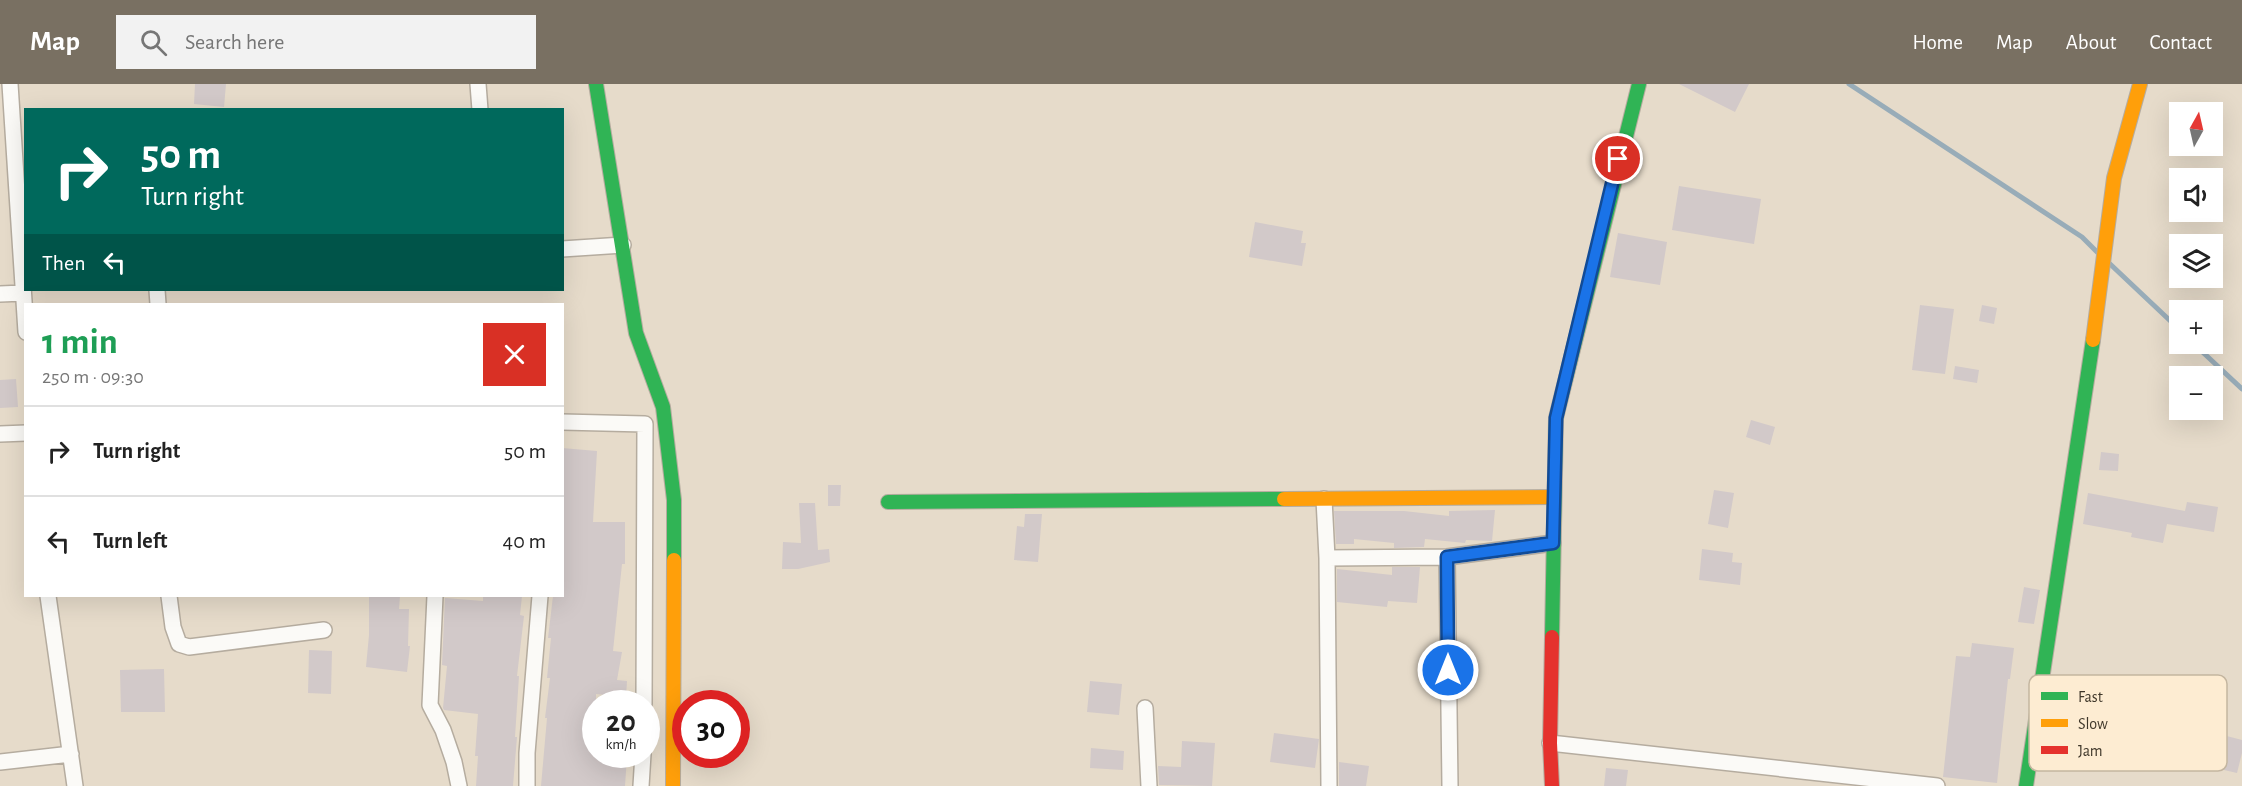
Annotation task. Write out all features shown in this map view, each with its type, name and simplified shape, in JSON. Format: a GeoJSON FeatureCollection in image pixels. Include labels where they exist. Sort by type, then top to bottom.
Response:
{"type":"FeatureCollection","features":[{"type":"Feature","properties":{"kind":"street"},"geometry":{"type":"LineString","coordinates":[[10,84],[24,306]]}},
{"type":"Feature","properties":{"kind":"street"},"geometry":{"type":"LineString","coordinates":[[478,84],[480,108]]}},
{"type":"Feature","properties":{"kind":"street"},"geometry":{"type":"LineString","coordinates":[[596,84],[636,333],[663,407],[674,500],[673,786]]}},
{"type":"Feature","properties":{"kind":"street"},"geometry":{"type":"LineString","coordinates":[[1552,786],[1550,743],[1556,418],[1618,159],[1639,84]]}},
{"type":"Feature","properties":{"kind":"street"},"geometry":{"type":"LineString","coordinates":[[2043,675],[2086,394],[2114,178],[2140,84]]}},
{"type":"Feature","properties":{"kind":"street"},"geometry":{"type":"LineString","coordinates":[[564,249],[623,245]]}},
{"type":"Feature","properties":{"kind":"street"},"geometry":{"type":"LineString","coordinates":[[0,294],[23,293]]}},
{"type":"Feature","properties":{"kind":"street"},"geometry":{"type":"LineString","coordinates":[[564,422],[645,424],[644,690]]}},
{"type":"Feature","properties":{"kind":"street"},"geometry":{"type":"LineString","coordinates":[[0,434],[24,434]]}},
{"type":"Feature","properties":{"kind":"street"},"geometry":{"type":"LineString","coordinates":[[888,502],[1554,497]]}},
{"type":"Feature","properties":{"kind":"street"},"geometry":{"type":"LineString","coordinates":[[1324,499],[1327,558],[1329,786]]}},
{"type":"Feature","properties":{"kind":"street"},"geometry":{"type":"LineString","coordinates":[[1327,558],[1447,557],[1553,543]]}},
{"type":"Feature","properties":{"kind":"street"},"geometry":{"type":"LineString","coordinates":[[1447,557],[1450,786]]}},
{"type":"Feature","properties":{"kind":"street"},"geometry":{"type":"LineString","coordinates":[[48,597],[75,786]]}},
{"type":"Feature","properties":{"kind":"street"},"geometry":{"type":"LineString","coordinates":[[169,597],[175,636],[179,644],[189,646],[324,630]]}},
{"type":"Feature","properties":{"kind":"street"},"geometry":{"type":"LineString","coordinates":[[435,597],[430,705],[443,730],[459,786]]}},
{"type":"Feature","properties":{"kind":"street"},"geometry":{"type":"LineString","coordinates":[[527,786],[527,753],[540,597]]}},
{"type":"Feature","properties":{"kind":"street"},"geometry":{"type":"LineString","coordinates":[[1145,708],[1149,786]]}},
{"type":"Feature","properties":{"kind":"street"},"geometry":{"type":"LineString","coordinates":[[1550,743],[1937,786]]}},
{"type":"Feature","properties":{"kind":"street"},"geometry":{"type":"LineString","coordinates":[[0,762],[71,754]]}},
{"type":"Feature","properties":{"kind":"street"},"geometry":{"type":"LineString","coordinates":[[2026,786],[2029,766]]}},
{"type":"Feature","properties":{"kind":"street"},"geometry":{"type":"LineString","coordinates":[[641,786],[642,768]]}},
{"type":"Feature","properties":{"kind":"building"},"geometry":{"type":"Polygon","coordinates":[[[195,84],[226,84],[224,107],[194,104],[195,84]]]}},
{"type":"Feature","properties":{"kind":"building"},"geometry":{"type":"Polygon","coordinates":[[[1679,84],[1749,84],[1735,112],[1679,84]]]}},
{"type":"Feature","properties":{"kind":"building"},"geometry":{"type":"Polygon","coordinates":[[[1679,186],[1761,199],[1754,244],[1672,230],[1679,186]]]}},
{"type":"Feature","properties":{"kind":"building"},"geometry":{"type":"Polygon","coordinates":[[[1255,222],[1303,231],[1301,243],[1306,243],[1302,266],[1249,257],[1255,222]]]}},
{"type":"Feature","properties":{"kind":"building"},"geometry":{"type":"Polygon","coordinates":[[[1618,233],[1667,242],[1660,285],[1610,277],[1618,233]]]}},
{"type":"Feature","properties":{"kind":"building"},"geometry":{"type":"Polygon","coordinates":[[[1920,305],[1954,309],[1945,374],[1912,370],[1920,305]]]}},
{"type":"Feature","properties":{"kind":"building"},"geometry":{"type":"Polygon","coordinates":[[[1982,305],[1997,308],[1994,324],[1979,321],[1982,305]]]}},
{"type":"Feature","properties":{"kind":"building"},"geometry":{"type":"Polygon","coordinates":[[[1955,366],[1979,370],[1977,383],[1953,379],[1955,366]]]}},
{"type":"Feature","properties":{"kind":"building"},"geometry":{"type":"Polygon","coordinates":[[[16,379],[18,407],[0,408],[0,380],[16,379]]]}},
{"type":"Feature","properties":{"kind":"building"},"geometry":{"type":"Polygon","coordinates":[[[1751,420],[1775,427],[1770,445],[1746,437],[1751,420]]]}},
{"type":"Feature","properties":{"kind":"building"},"geometry":{"type":"Polygon","coordinates":[[[564,448],[597,451],[593,522],[625,522],[625,564],[622,564],[613,651],[622,652],[617,680],[627,681],[626,690],[582,690],[582,768],[626,768],[625,786],[541,786],[551,638],[548,638],[553,597],[564,597],[564,448]]]}},
{"type":"Feature","properties":{"kind":"building"},"geometry":{"type":"Polygon","coordinates":[[[2101,452],[2119,454],[2118,471],[2099,470],[2101,452]]]}},
{"type":"Feature","properties":{"kind":"building"},"geometry":{"type":"Polygon","coordinates":[[[828,485],[841,485],[840,506],[828,506],[828,485]]]}},
{"type":"Feature","properties":{"kind":"building"},"geometry":{"type":"Polygon","coordinates":[[[1714,490],[1734,493],[1728,528],[1708,524],[1714,490]]]}},
{"type":"Feature","properties":{"kind":"building"},"geometry":{"type":"Polygon","coordinates":[[[2088,493],[2185,511],[2187,502],[2218,507],[2214,532],[2167,524],[2163,543],[2131,537],[2132,533],[2083,524],[2088,493]]]}},
{"type":"Feature","properties":{"kind":"building"},"geometry":{"type":"Polygon","coordinates":[[[799,503],[815,503],[818,550],[829,549],[830,562],[798,569],[782,569],[783,542],[801,543],[799,503]]]}},
{"type":"Feature","properties":{"kind":"building"},"geometry":{"type":"Polygon","coordinates":[[[1495,510],[1492,541],[1466,540],[1465,543],[1425,539],[1424,547],[1394,548],[1394,543],[1354,539],[1354,544],[1336,544],[1334,511],[1404,511],[1449,516],[1449,511],[1495,510]]]}},
{"type":"Feature","properties":{"kind":"building"},"geometry":{"type":"Polygon","coordinates":[[[1025,514],[1042,514],[1038,562],[1014,560],[1017,526],[1024,527],[1025,514]]]}},
{"type":"Feature","properties":{"kind":"building"},"geometry":{"type":"Polygon","coordinates":[[[1702,549],[1733,553],[1732,562],[1742,563],[1740,585],[1699,580],[1702,549]]]}},
{"type":"Feature","properties":{"kind":"building"},"geometry":{"type":"Polygon","coordinates":[[[1392,567],[1420,567],[1417,603],[1388,601],[1387,607],[1337,602],[1337,569],[1392,575],[1392,567]]]}},
{"type":"Feature","properties":{"kind":"building"},"geometry":{"type":"Polygon","coordinates":[[[2024,587],[2040,590],[2034,624],[2018,622],[2024,587]]]}},
{"type":"Feature","properties":{"kind":"building"},"geometry":{"type":"Polygon","coordinates":[[[369,597],[400,597],[399,609],[409,609],[408,646],[410,646],[407,672],[366,667],[369,597]]]}},
{"type":"Feature","properties":{"kind":"building"},"geometry":{"type":"Polygon","coordinates":[[[483,597],[522,597],[520,615],[524,616],[517,676],[519,676],[515,737],[517,737],[513,786],[476,786],[478,756],[475,756],[478,714],[444,710],[443,708],[447,666],[442,665],[445,598],[483,601],[483,597]]]}},
{"type":"Feature","properties":{"kind":"building"},"geometry":{"type":"Polygon","coordinates":[[[1972,643],[2014,648],[2010,679],[2008,679],[1997,783],[1943,777],[1956,656],[1970,657],[1972,643]]]}},
{"type":"Feature","properties":{"kind":"building"},"geometry":{"type":"Polygon","coordinates":[[[309,650],[332,651],[331,694],[308,693],[309,650]]]}},
{"type":"Feature","properties":{"kind":"building"},"geometry":{"type":"Polygon","coordinates":[[[164,669],[165,712],[121,712],[120,670],[164,669]]]}},
{"type":"Feature","properties":{"kind":"building"},"geometry":{"type":"Polygon","coordinates":[[[1090,681],[1122,684],[1119,715],[1087,712],[1090,681]]]}},
{"type":"Feature","properties":{"kind":"building"},"geometry":{"type":"Polygon","coordinates":[[[1274,733],[1319,739],[1315,768],[1270,762],[1274,733]]]}},
{"type":"Feature","properties":{"kind":"building"},"geometry":{"type":"Polygon","coordinates":[[[2227,736],[2242,740],[2242,753],[2237,773],[2227,771],[2227,736]]]}},
{"type":"Feature","properties":{"kind":"building"},"geometry":{"type":"Polygon","coordinates":[[[1182,741],[1215,743],[1212,786],[1159,785],[1158,766],[1181,767],[1182,741]]]}},
{"type":"Feature","properties":{"kind":"building"},"geometry":{"type":"Polygon","coordinates":[[[1091,748],[1124,751],[1123,770],[1090,768],[1091,748]]]}},
{"type":"Feature","properties":{"kind":"building"},"geometry":{"type":"Polygon","coordinates":[[[1339,762],[1369,766],[1366,786],[1339,786],[1339,762]]]}},
{"type":"Feature","properties":{"kind":"building"},"geometry":{"type":"Polygon","coordinates":[[[1606,768],[1628,770],[1626,786],[1604,786],[1606,768]]]}},
{"type":"Feature","properties":{"kind":"waterway"},"geometry":{"type":"LineString","coordinates":[[1849,84],[2082,237],[2098,253]]}},
{"type":"Feature","properties":{"kind":"waterway"},"geometry":{"type":"LineString","coordinates":[[2109,263],[2169,320]]}},
{"type":"Feature","properties":{"kind":"waterway"},"geometry":{"type":"LineString","coordinates":[[2205,354],[2242,389]]}},
{"type":"Feature","properties":{"kind":"traffic: fast"},"geometry":{"type":"LineString","coordinates":[[596,84],[636,333],[663,407],[674,500],[674,560]]}},
{"type":"Feature","properties":{"kind":"traffic: fast"},"geometry":{"type":"LineString","coordinates":[[1552,637],[1556,418],[1639,84]]}},
{"type":"Feature","properties":{"kind":"traffic: fast"},"geometry":{"type":"LineString","coordinates":[[2043,675],[2093,340]]}},
{"type":"Feature","properties":{"kind":"traffic: fast"},"geometry":{"type":"LineString","coordinates":[[888,502],[1284,499]]}},
{"type":"Feature","properties":{"kind":"traffic: fast"},"geometry":{"type":"LineString","coordinates":[[2026,786],[2029,766]]}},
{"type":"Feature","properties":{"kind":"traffic: slow"},"geometry":{"type":"LineString","coordinates":[[2093,340],[2114,178],[2140,84]]}},
{"type":"Feature","properties":{"kind":"traffic: slow"},"geometry":{"type":"LineString","coordinates":[[1284,499],[1554,497]]}},
{"type":"Feature","properties":{"kind":"traffic: slow"},"geometry":{"type":"LineString","coordinates":[[673,786],[674,560]]}},
{"type":"Feature","properties":{"kind":"traffic: jam"},"geometry":{"type":"LineString","coordinates":[[1552,637],[1550,743],[1552,786]]}},
{"type":"Feature","properties":{"kind":"route"},"geometry":{"type":"LineString","coordinates":[[1448,670],[1447,557],[1553,543],[1556,418],[1618,159]]}}]}
